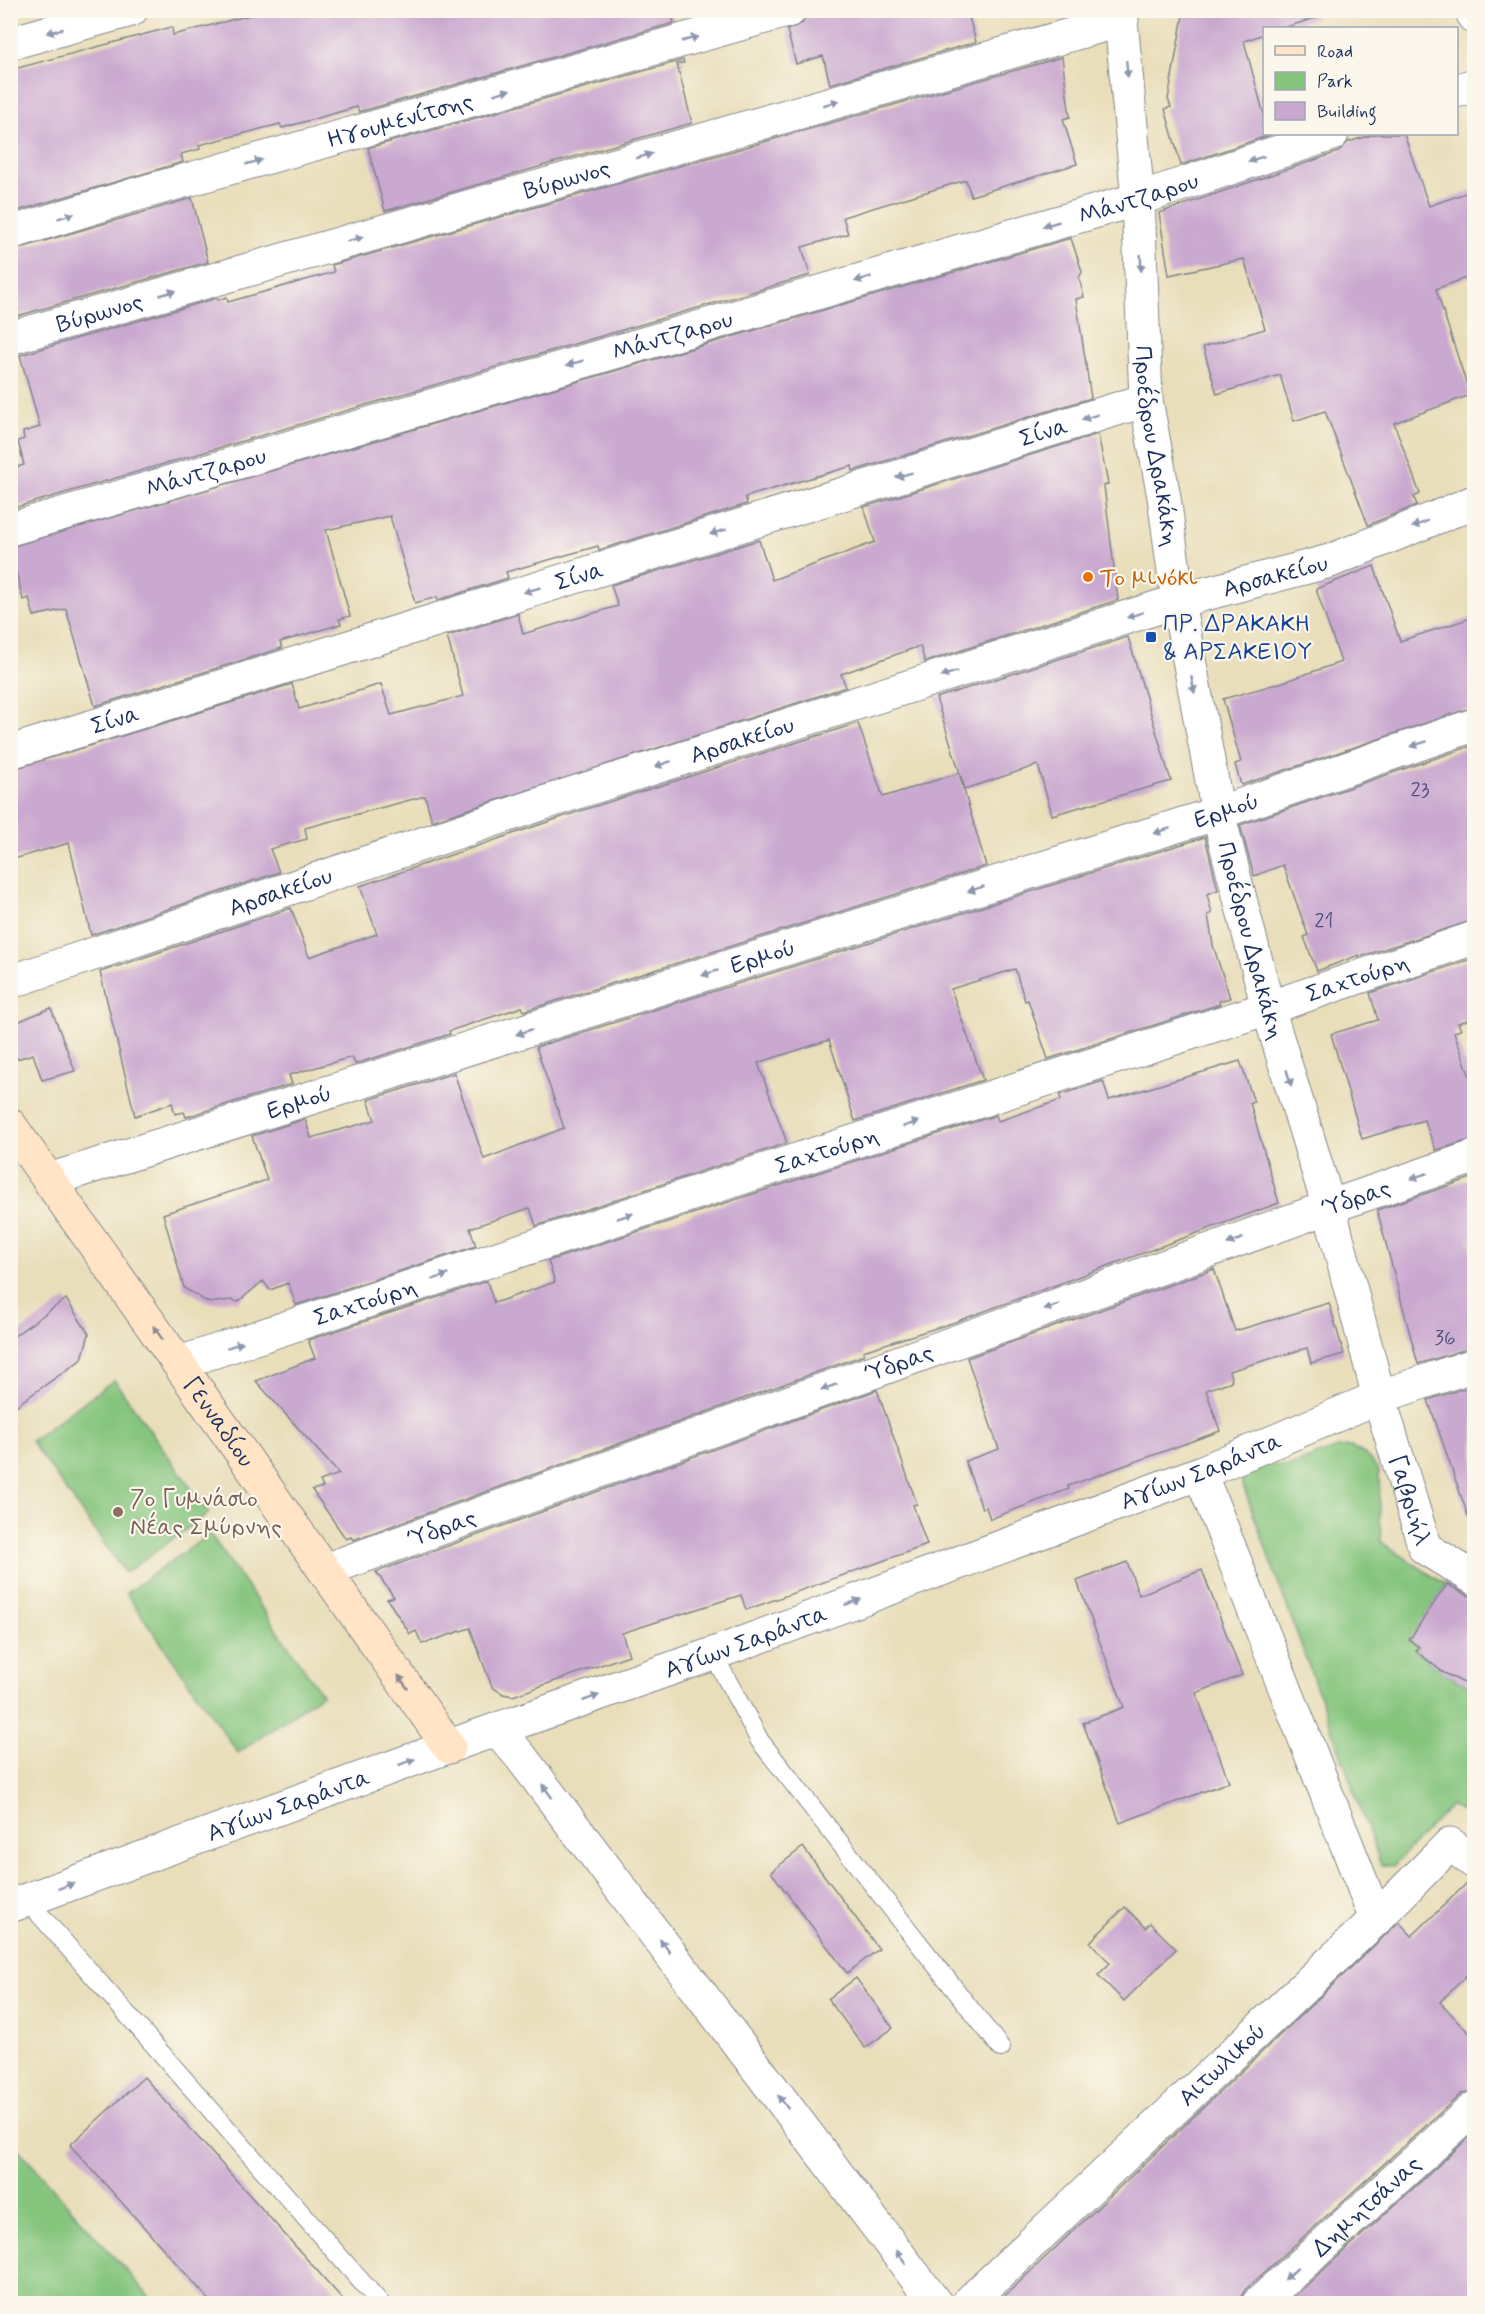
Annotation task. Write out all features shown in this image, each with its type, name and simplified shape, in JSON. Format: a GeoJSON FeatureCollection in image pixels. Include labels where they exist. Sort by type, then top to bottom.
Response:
{"type":"FeatureCollection","features":[{"type":"Feature","properties":{"kind":"street"},"geometry":{"type":"LineString","coordinates":[[10,43],[132,10]]}},
{"type":"Feature","properties":{"kind":"street","name":"Ηγουμενίτσης"},"geometry":{"type":"LineString","coordinates":[[10,233],[134,195],[790,10]]}},
{"type":"Feature","properties":{"kind":"street"},"geometry":{"type":"LineString","coordinates":[[1472,10],[1474,17]]}},
{"type":"Feature","properties":{"kind":"street","name":"Προέδρου Δρακάκη"},"geometry":{"type":"LineString","coordinates":[[1121,15],[1138,199],[1146,400],[1164,497],[1178,601],[1218,813],[1268,1008],[1329,1207],[1379,1397]]}},
{"type":"Feature","properties":{"kind":"street","name":"Βύρωνος"},"geometry":{"type":"LineString","coordinates":[[10,338],[1121,15]]}},
{"type":"Feature","properties":{"kind":"street"},"geometry":{"type":"LineString","coordinates":[[1458,90],[1474,85]]}},
{"type":"Feature","properties":{"kind":"street","name":"Μάντζαρου"},"geometry":{"type":"LineString","coordinates":[[10,529],[1138,199],[1329,135]]}},
{"type":"Feature","properties":{"kind":"street","name":"Σίνα"},"geometry":{"type":"LineString","coordinates":[[10,752],[1146,400]]}},
{"type":"Feature","properties":{"kind":"street","name":"Αρσακείου"},"geometry":{"type":"LineString","coordinates":[[10,982],[571,794],[1178,601],[1330,561],[1474,502]]}},
{"type":"Feature","properties":{"kind":"street","name":"Ερμού"},"geometry":{"type":"LineString","coordinates":[[49,1180],[1218,813],[1474,724]]}},
{"type":"Feature","properties":{"kind":"street","name":"Σαχτούρη"},"geometry":{"type":"LineString","coordinates":[[179,1363],[1268,1008],[1474,938]]}},
{"type":"Feature","properties":{"kind":"street","name":"Γενναδίου"},"geometry":{"type":"LineString","coordinates":[[10,1125],[449,1747]]}},
{"type":"Feature","properties":{"kind":"street","name":"Ύδρας"},"geometry":{"type":"LineString","coordinates":[[325,1570],[1329,1207],[1474,1157]]}},
{"type":"Feature","properties":{"kind":"street","name":"Αγίων Σαράντα"},"geometry":{"type":"LineString","coordinates":[[19,1903],[713,1654],[1200,1473],[1379,1397],[1474,1365]]}},
{"type":"Feature","properties":{"kind":"street","name":"Γαβριήλ"},"geometry":{"type":"LineString","coordinates":[[1379,1397],[1425,1548],[1474,1578]]}},
{"type":"Feature","properties":{"kind":"street"},"geometry":{"type":"LineString","coordinates":[[1200,1473],[1376,1919]]}},
{"type":"Feature","properties":{"kind":"street"},"geometry":{"type":"LineString","coordinates":[[498,1730],[521,1757],[936,2304]]}},
{"type":"Feature","properties":{"kind":"street","name":"Αιτωλικού"},"geometry":{"type":"LineString","coordinates":[[968,2304],[1376,1919],[1450,1844],[1474,1862]]}},
{"type":"Feature","properties":{"kind":"street","name":"Δημητσάνας"},"geometry":{"type":"LineString","coordinates":[[1258,2304],[1474,2109]]}},
{"type":"Feature","properties":{"kind":"lane"},"geometry":{"type":"LineString","coordinates":[[713,1654],[760,1741],[1001,2048]]}},
{"type":"Feature","properties":{"kind":"lane"},"geometry":{"type":"LineString","coordinates":[[19,1903],[381,2304]]}},
{"type":"Feature","properties":{"kind":"green space"},"geometry":{"type":"Polygon","coordinates":[[[114,1380],[209,1513],[125,1573],[31,1441],[114,1380]]]}},
{"type":"Feature","properties":{"kind":"green space"},"geometry":{"type":"Polygon","coordinates":[[[1351,1447],[1365,1454],[1379,1470],[1381,1542],[1446,1585],[1410,1640],[1419,1647],[1416,1651],[1444,1673],[1474,1690],[1474,1820],[1451,1805],[1393,1866],[1381,1865],[1240,1477],[1266,1464],[1288,1467],[1337,1448],[1351,1447]]]}},
{"type":"Feature","properties":{"kind":"green space"},"geometry":{"type":"Polygon","coordinates":[[[210,1534],[322,1694],[238,1753],[126,1593],[210,1534]]]}},
{"type":"Feature","properties":{"kind":"green space"},"geometry":{"type":"Polygon","coordinates":[[[11,2141],[155,2303],[11,2303],[11,2141]]]}},
{"type":"Feature","properties":{"kind":"building"},"geometry":{"type":"Polygon","coordinates":[[[270,10],[671,10],[674,23],[359,112],[357,107],[282,128],[280,124],[199,145],[200,149],[181,154],[183,162],[10,213],[10,70],[172,27],[173,35],[270,10]]]}},
{"type":"Feature","properties":{"kind":"building"},"geometry":{"type":"Polygon","coordinates":[[[808,10],[967,10],[976,42],[830,84],[823,56],[796,64],[787,30],[803,23],[808,10]]]}},
{"type":"Feature","properties":{"kind":"building"},"geometry":{"type":"Polygon","coordinates":[[[1184,10],[1315,10],[1316,18],[1286,27],[1263,27],[1263,34],[1244,41],[1263,111],[1263,135],[1270,135],[1181,165],[1165,109],[1171,107],[1168,99],[1184,10]]]}},
{"type":"Feature","properties":{"kind":"building"},"geometry":{"type":"Polygon","coordinates":[[[1062,57],[1070,117],[1063,119],[1077,164],[971,196],[966,180],[843,217],[848,234],[802,247],[810,275],[10,509],[10,469],[24,465],[18,441],[24,439],[23,432],[40,427],[20,355],[217,298],[218,300],[227,297],[228,302],[334,272],[332,265],[1062,57]]]}},
{"type":"Feature","properties":{"kind":"building"},"geometry":{"type":"Polygon","coordinates":[[[683,60],[684,63],[677,64],[692,123],[385,211],[368,148],[683,60]]]}},
{"type":"Feature","properties":{"kind":"building"},"geometry":{"type":"Polygon","coordinates":[[[1372,135],[1404,135],[1429,206],[1474,190],[1474,275],[1436,289],[1470,395],[1394,423],[1420,494],[1414,497],[1417,505],[1368,525],[1325,411],[1294,421],[1280,375],[1217,394],[1203,347],[1265,329],[1244,259],[1169,275],[1159,213],[1338,152],[1348,142],[1372,135]]]}},
{"type":"Feature","properties":{"kind":"building"},"geometry":{"type":"Polygon","coordinates":[[[192,198],[208,262],[10,318],[10,251],[192,198]]]}},
{"type":"Feature","properties":{"kind":"building"},"geometry":{"type":"Polygon","coordinates":[[[1071,238],[1082,272],[1079,278],[1084,297],[1076,299],[1091,398],[853,471],[852,466],[745,497],[747,504],[599,550],[598,546],[506,572],[508,578],[438,600],[437,597],[415,603],[390,516],[326,530],[350,616],[339,619],[341,624],[280,642],[282,648],[95,706],[66,609],[34,616],[29,598],[23,600],[10,547],[1071,238]]]}},
{"type":"Feature","properties":{"kind":"building"},"geometry":{"type":"Polygon","coordinates":[[[1098,434],[1108,484],[1104,486],[1118,600],[925,662],[920,646],[841,674],[846,687],[432,821],[425,796],[305,828],[307,839],[270,849],[279,872],[91,935],[69,843],[10,860],[10,770],[292,684],[299,709],[381,684],[391,715],[463,696],[447,636],[518,614],[523,634],[618,606],[611,585],[759,540],[772,580],[875,542],[864,507],[1098,434]]]}},
{"type":"Feature","properties":{"kind":"building"},"geometry":{"type":"Polygon","coordinates":[[[1374,566],[1400,641],[1474,617],[1474,707],[1241,785],[1235,764],[1241,762],[1223,699],[1341,662],[1316,589],[1374,566]]]}},
{"type":"Feature","properties":{"kind":"building"},"geometry":{"type":"Polygon","coordinates":[[[1128,637],[1171,781],[1052,815],[1038,765],[965,789],[936,698],[1128,637]]]}},
{"type":"Feature","properties":{"kind":"building"},"geometry":{"type":"Polygon","coordinates":[[[858,723],[883,797],[959,773],[986,866],[524,1011],[522,1007],[449,1031],[450,1034],[355,1064],[352,1057],[289,1075],[292,1084],[186,1117],[184,1112],[175,1114],[172,1103],[135,1116],[100,972],[291,908],[309,957],[377,934],[360,886],[577,812],[858,723]]]}},
{"type":"Feature","properties":{"kind":"building"},"geometry":{"type":"Polygon","coordinates":[[[1474,745],[1474,920],[1359,957],[1359,955],[1317,971],[1304,937],[1308,935],[1283,865],[1254,876],[1240,825],[1474,745]]]}},
{"type":"Feature","properties":{"kind":"building"},"geometry":{"type":"Polygon","coordinates":[[[1205,837],[1218,890],[1207,894],[1212,913],[1208,915],[1213,945],[1230,998],[1219,1001],[1220,1004],[1048,1059],[1015,969],[951,989],[983,1080],[855,1121],[829,1040],[758,1063],[787,1143],[536,1226],[530,1208],[470,1228],[476,1246],[296,1305],[288,1283],[270,1290],[263,1281],[238,1302],[232,1300],[209,1303],[184,1288],[163,1214],[267,1180],[252,1136],[305,1119],[311,1138],[375,1120],[368,1100],[454,1073],[484,1159],[564,1128],[536,1047],[1205,837]]]}},
{"type":"Feature","properties":{"kind":"building"},"geometry":{"type":"Polygon","coordinates":[[[1474,958],[1474,1018],[1458,1023],[1461,1030],[1454,1032],[1474,1088],[1474,1139],[1436,1150],[1424,1120],[1362,1139],[1331,1034],[1378,1020],[1370,993],[1474,958]]]}},
{"type":"Feature","properties":{"kind":"building"},"geometry":{"type":"Polygon","coordinates":[[[51,1008],[75,1071],[42,1080],[33,1054],[17,1059],[10,1041],[10,1025],[51,1008]]]}},
{"type":"Feature","properties":{"kind":"building"},"geometry":{"type":"Polygon","coordinates":[[[1240,1061],[1254,1102],[1250,1103],[1279,1203],[955,1322],[863,1351],[864,1355],[353,1540],[351,1537],[346,1539],[312,1490],[323,1487],[320,1481],[339,1474],[256,1381],[315,1358],[308,1340],[487,1281],[494,1303],[555,1282],[548,1261],[762,1191],[996,1115],[998,1121],[1061,1100],[1060,1095],[1103,1081],[1109,1100],[1240,1061]]]}},
{"type":"Feature","properties":{"kind":"building"},"geometry":{"type":"Polygon","coordinates":[[[1474,1177],[1474,1244],[1467,1234],[1474,1254],[1474,1347],[1418,1364],[1377,1210],[1474,1177]]]}},
{"type":"Feature","properties":{"kind":"building"},"geometry":{"type":"Polygon","coordinates":[[[1214,1269],[1235,1331],[1329,1303],[1344,1354],[1311,1363],[1307,1348],[1229,1371],[1232,1381],[1206,1390],[1220,1431],[1068,1486],[1069,1489],[990,1519],[986,1507],[982,1508],[965,1461],[999,1449],[967,1358],[1214,1269]]]}},
{"type":"Feature","properties":{"kind":"building"},"geometry":{"type":"Polygon","coordinates":[[[66,1299],[89,1334],[82,1359],[10,1410],[10,1339],[66,1299]]]}},
{"type":"Feature","properties":{"kind":"building"},"geometry":{"type":"Polygon","coordinates":[[[1474,1385],[1474,1518],[1469,1519],[1428,1400],[1474,1385]]]}},
{"type":"Feature","properties":{"kind":"building"},"geometry":{"type":"Polygon","coordinates":[[[877,1390],[917,1504],[913,1505],[927,1545],[746,1610],[741,1595],[622,1633],[629,1655],[513,1696],[503,1694],[492,1687],[470,1628],[422,1644],[416,1631],[410,1634],[387,1599],[394,1597],[376,1572],[877,1390]]]}},
{"type":"Feature","properties":{"kind":"building"},"geometry":{"type":"Polygon","coordinates":[[[1127,1562],[1139,1595],[1202,1570],[1242,1675],[1196,1693],[1229,1782],[1120,1823],[1083,1723],[1124,1707],[1077,1581],[1127,1562]]]}},
{"type":"Feature","properties":{"kind":"building"},"geometry":{"type":"Polygon","coordinates":[[[1447,1584],[1474,1597],[1474,1688],[1444,1673],[1416,1651],[1419,1647],[1409,1640],[1447,1584]]]}},
{"type":"Feature","properties":{"kind":"building"},"geometry":{"type":"Polygon","coordinates":[[[803,1847],[879,1949],[847,1973],[771,1872],[803,1847]]]}},
{"type":"Feature","properties":{"kind":"building"},"geometry":{"type":"Polygon","coordinates":[[[1470,1880],[1474,1880],[1474,1968],[1440,2002],[1474,2038],[1474,2090],[1461,2094],[1245,2290],[1240,2298],[1240,2304],[996,2304],[1399,1922],[1412,1936],[1470,1880]]]}},
{"type":"Feature","properties":{"kind":"building"},"geometry":{"type":"Polygon","coordinates":[[[1125,1907],[1146,1928],[1150,1923],[1176,1949],[1124,2001],[1098,1975],[1110,1963],[1090,1942],[1125,1907]]]}},
{"type":"Feature","properties":{"kind":"building"},"geometry":{"type":"Polygon","coordinates":[[[856,1978],[893,2028],[865,2048],[828,1999],[856,1978]]]}},
{"type":"Feature","properties":{"kind":"building"},"geometry":{"type":"Polygon","coordinates":[[[144,2077],[347,2304],[213,2304],[70,2145],[144,2077]]]}},
{"type":"Feature","properties":{"kind":"building"},"geometry":{"type":"Polygon","coordinates":[[[1474,2133],[1474,2304],[1286,2304],[1474,2133]]]}},
{"type":"Feature","properties":{"kind":"place","name":"Το μινόκι"},"geometry":{"type":"Point","coordinates":[1088,577]}},
{"type":"Feature","properties":{"kind":"place","name":"ΠΡ. ΔΡΑΚΑΚΗ & ΑΡΣΑΚΕΙΟΥ"},"geometry":{"type":"Point","coordinates":[1151,637]}},
{"type":"Feature","properties":{"kind":"place","name":"7ο Γυμνάσιο Νέας Σμύρνης"},"geometry":{"type":"Point","coordinates":[118,1512]}}]}
